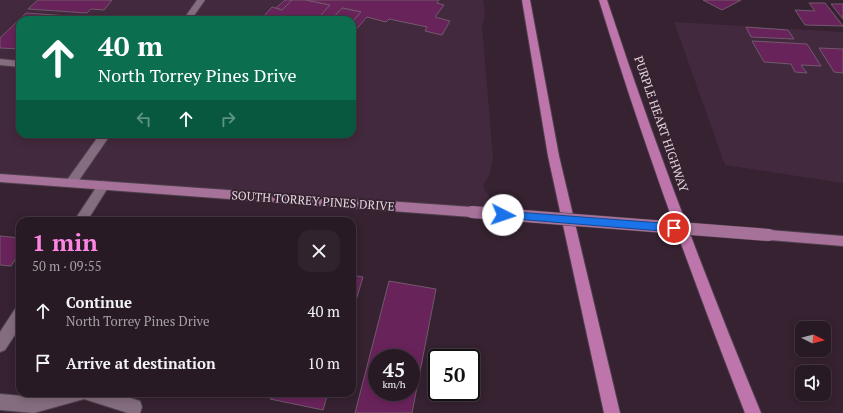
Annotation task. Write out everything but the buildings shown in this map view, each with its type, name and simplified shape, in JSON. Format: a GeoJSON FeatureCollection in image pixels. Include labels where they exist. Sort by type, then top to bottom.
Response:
{"type":"FeatureCollection","features":[{"type":"Feature","properties":{"kind":"highway"},"geometry":{"type":"LineString","coordinates":[[526,0],[547,124],[612,413]]}},
{"type":"Feature","properties":{"kind":"highway","name":"PURPLE HEART HIGHWAY"},"geometry":{"type":"LineString","coordinates":[[603,0],[642,118],[720,330],[753,413]]}},
{"type":"Feature","properties":{"kind":"main road","name":"SOUTH TORREY PINES DRIVE"},"geometry":{"type":"LineString","coordinates":[[0,178],[472,212],[843,241]]}},
{"type":"Feature","properties":{"kind":"street"},"geometry":{"type":"LineString","coordinates":[[189,16],[201,0]]}},
{"type":"Feature","properties":{"kind":"street"},"geometry":{"type":"LineString","coordinates":[[0,62],[16,64]]}},
{"type":"Feature","properties":{"kind":"street"},"geometry":{"type":"LineString","coordinates":[[71,183],[103,138]]}},
{"type":"Feature","properties":{"kind":"street"},"geometry":{"type":"LineString","coordinates":[[83,217],[103,186]]}},
{"type":"Feature","properties":{"kind":"street"},"geometry":{"type":"LineString","coordinates":[[0,345],[4,331],[16,318]]}},
{"type":"Feature","properties":{"kind":"street"},"geometry":{"type":"LineString","coordinates":[[0,402],[34,405],[64,397]]}},
{"type":"Feature","properties":{"kind":"street"},"geometry":{"type":"LineString","coordinates":[[101,397],[134,407]]}},
{"type":"Feature","properties":{"kind":"shaded area"},"geometry":{"type":"Polygon","coordinates":[[[0,0],[483,0],[485,15],[482,25],[493,159],[489,176],[483,186],[499,214],[0,178],[0,0]]]}},
{"type":"Feature","properties":{"kind":"shaded area"},"geometry":{"type":"Polygon","coordinates":[[[674,22],[843,32],[843,183],[725,165],[674,22]]]}},
{"type":"Feature","properties":{"kind":"route"},"geometry":{"type":"LineString","coordinates":[[503,215],[674,228]]}}]}
